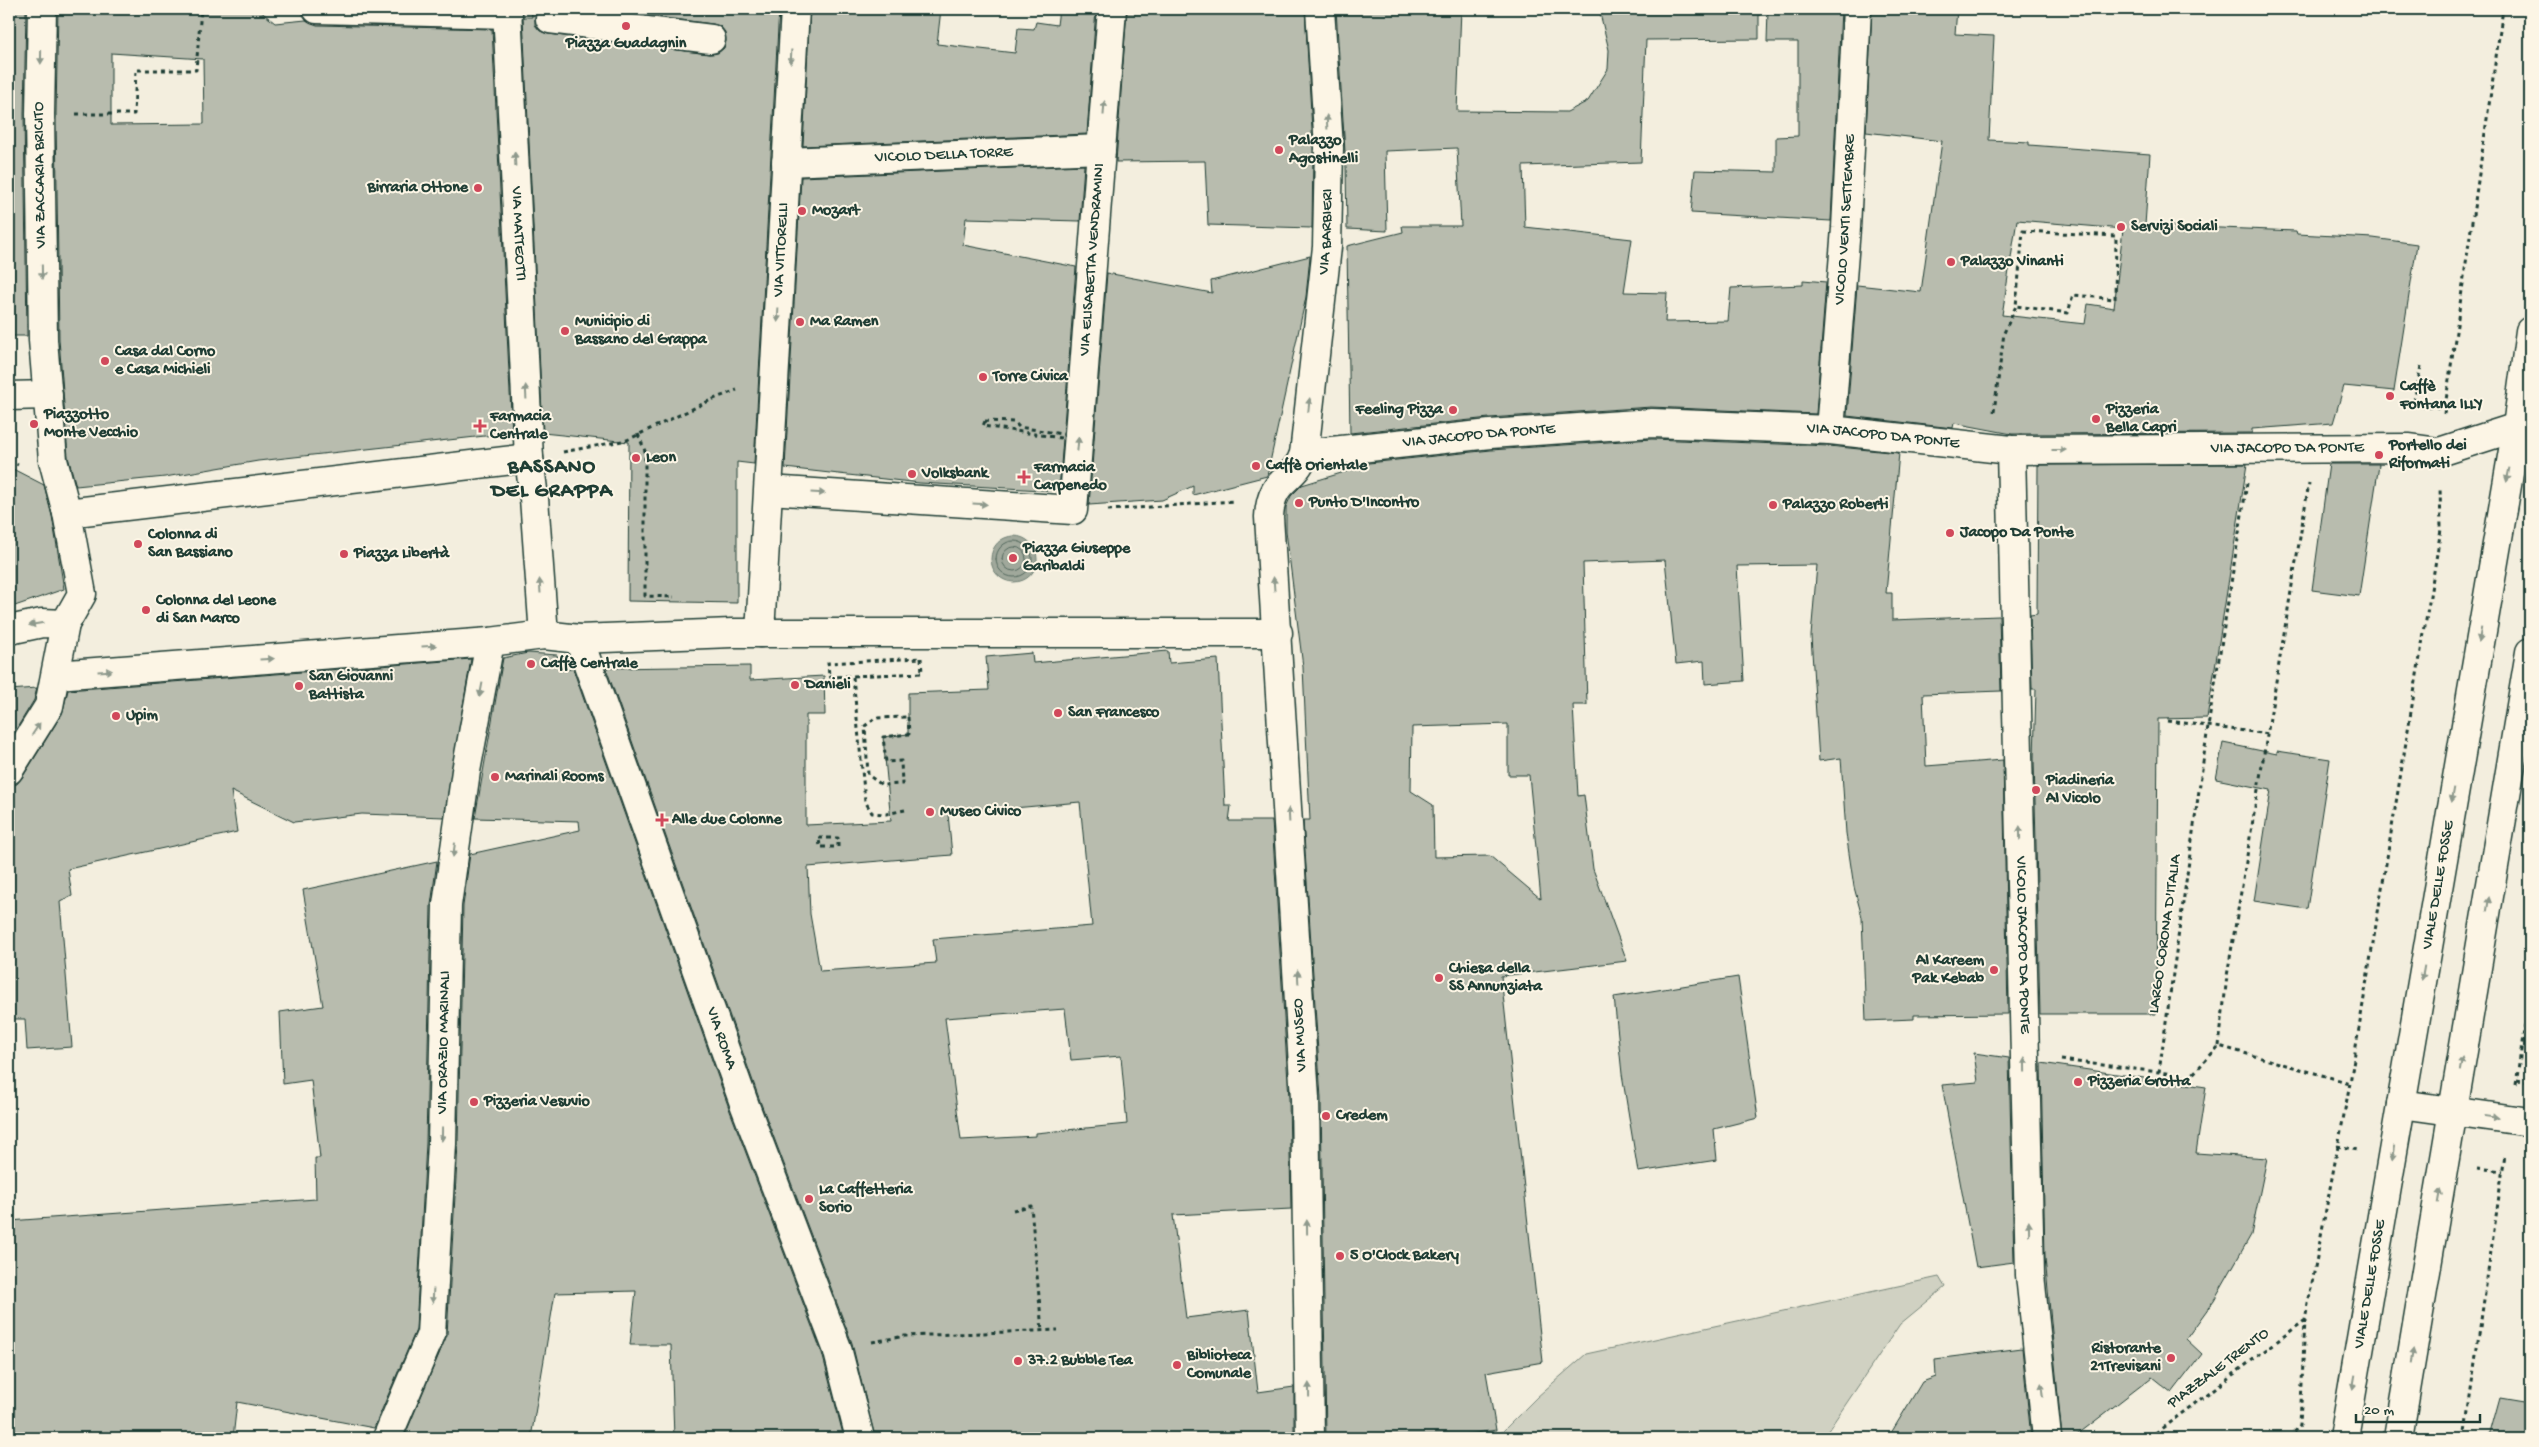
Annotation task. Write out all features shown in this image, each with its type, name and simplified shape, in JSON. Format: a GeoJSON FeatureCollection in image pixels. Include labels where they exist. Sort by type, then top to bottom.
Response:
{"type":"FeatureCollection","features":[{"type":"Feature","properties":{"kind":"street","name":"VIA ZACCARIA BRICITO"},"geometry":{"type":"LineString","coordinates":[[42,9],[40,114],[43,340],[48,395]]}},
{"type":"Feature","properties":{"kind":"street"},"geometry":{"type":"LineString","coordinates":[[317,9],[508,11]]}},
{"type":"Feature","properties":{"kind":"street","name":"VIA VITTORELLI"},"geometry":{"type":"LineString","coordinates":[[769,490],[794,9]]}},
{"type":"Feature","properties":{"kind":"street","name":"VIA ELISABETTA VENDRAMINI"},"geometry":{"type":"LineString","coordinates":[[769,490],[1073,510],[1112,9]]}},
{"type":"Feature","properties":{"kind":"street","name":"VIA BARBIERI"},"geometry":{"type":"LineString","coordinates":[[1304,454],[1327,247],[1329,148],[1320,9]]}},
{"type":"Feature","properties":{"kind":"street","name":"VICOLO VENTI SETTEMBRE"},"geometry":{"type":"LineString","coordinates":[[1830,430],[1846,228],[1857,9]]}},
{"type":"Feature","properties":{"kind":"street","name":"VIA MATTEOTTI"},"geometry":{"type":"LineString","coordinates":[[508,11],[529,458]]}},
{"type":"Feature","properties":{"kind":"street"},"geometry":{"type":"LineString","coordinates":[[550,19],[711,38]]}},
{"type":"Feature","properties":{"kind":"street","name":"VICOLO DELLA TORRE"},"geometry":{"type":"LineString","coordinates":[[786,162],[1101,149]]}},
{"type":"Feature","properties":{"kind":"street","name":"VIALE DELLE FOSSE"},"geometry":{"type":"LineString","coordinates":[[2344,1438],[2401,1104],[2523,427],[2530,331]]}},
{"type":"Feature","properties":{"kind":"street"},"geometry":{"type":"LineString","coordinates":[[9,396],[48,395],[53,460],[67,513],[82,594],[65,624],[49,706],[9,770]]}},
{"type":"Feature","properties":{"kind":"street","name":"VIA JACOPO DA PONTE"},"geometry":{"type":"LineString","coordinates":[[1304,454],[1490,434],[1652,423],[1830,430],[2000,450],[2410,448],[2440,452],[2523,427]]}},
{"type":"Feature","properties":{"kind":"street","name":"VICOLO JACOPO DA PONTE"},"geometry":{"type":"LineString","coordinates":[[2000,450],[2025,1057],[2030,1275],[2047,1438]]}},
{"type":"Feature","properties":{"kind":"street"},"geometry":{"type":"LineString","coordinates":[[56,675],[490,642],[544,634],[579,639],[617,636],[732,633],[1278,633],[1270,499],[1276,488],[1294,469],[1304,454]]}},
{"type":"Feature","properties":{"kind":"street"},"geometry":{"type":"LineString","coordinates":[[67,513],[529,458],[534,498],[544,634]]}},
{"type":"Feature","properties":{"kind":"street"},"geometry":{"type":"LineString","coordinates":[[760,633],[769,490]]}},
{"type":"Feature","properties":{"kind":"street"},"geometry":{"type":"LineString","coordinates":[[9,630],[42,623],[65,624]]}},
{"type":"Feature","properties":{"kind":"street","name":"VIA MUSEO"},"geometry":{"type":"LineString","coordinates":[[1278,633],[1305,1098],[1310,1438]]}},
{"type":"Feature","properties":{"kind":"street","name":"VIA ROMA"},"geometry":{"type":"LineString","coordinates":[[579,639],[741,1097],[836,1348],[860,1438]]}},
{"type":"Feature","properties":{"kind":"street","name":"VIA ORAZIO MARINALI"},"geometry":{"type":"LineString","coordinates":[[387,1438],[431,1334],[442,1144],[447,905],[466,771],[490,642]]}},
{"type":"Feature","properties":{"kind":"street"},"geometry":{"type":"LineString","coordinates":[[2398,1438],[2530,652]]}},
{"type":"Feature","properties":{"kind":"street"},"geometry":{"type":"LineString","coordinates":[[2401,1104],[2520,1121]]}},
{"type":"Feature","properties":{"kind":"path"},"geometry":{"type":"LineString","coordinates":[[40,114],[134,114],[136,70],[196,70],[200,9]]}},
{"type":"Feature","properties":{"kind":"path"},"geometry":{"type":"LineString","coordinates":[[2421,366],[2413,406],[2444,408],[2503,9]]}},
{"type":"Feature","properties":{"kind":"path"},"geometry":{"type":"LineString","coordinates":[[2000,450],[2004,333],[2016,306],[2023,231],[2116,236],[2115,300],[2073,295],[2068,313],[2016,306]]}},
{"type":"Feature","properties":{"kind":"path"},"geometry":{"type":"LineString","coordinates":[[529,458],[627,440],[711,400],[744,388],[774,382]]}},
{"type":"Feature","properties":{"kind":"path"},"geometry":{"type":"LineString","coordinates":[[984,421],[1014,422],[1018,426],[1068,435],[1068,439],[984,426],[984,421]]}},
{"type":"Feature","properties":{"kind":"path"},"geometry":{"type":"LineString","coordinates":[[638,434],[645,451],[645,596],[682,597]]}},
{"type":"Feature","properties":{"kind":"path"},"geometry":{"type":"LineString","coordinates":[[2025,1057],[2084,1061],[2190,1077],[2219,1046],[2227,976],[2269,734],[2314,448]]}},
{"type":"Feature","properties":{"kind":"path","name":"LARGO CORONA D'ITALIA"},"geometry":{"type":"LineString","coordinates":[[2159,1072],[2208,727],[2252,450]]}},
{"type":"Feature","properties":{"kind":"path"},"geometry":{"type":"LineString","coordinates":[[2288,1438],[2300,1425],[2305,1320],[2350,1083],[2441,529],[2440,452]]}},
{"type":"Feature","properties":{"kind":"path"},"geometry":{"type":"LineString","coordinates":[[1102,510],[1270,499]]}},
{"type":"Feature","properties":{"kind":"path"},"geometry":{"type":"LineString","coordinates":[[853,677],[865,801],[872,813],[905,810]]}},
{"type":"Feature","properties":{"kind":"path"},"geometry":{"type":"LineString","coordinates":[[908,716],[908,728],[909,734],[884,737],[886,762],[901,761],[902,784],[882,786],[868,775],[865,726],[875,718],[908,716]]}},
{"type":"Feature","properties":{"kind":"path"},"geometry":{"type":"LineString","coordinates":[[2168,721],[2269,734]]}},
{"type":"Feature","properties":{"kind":"path"},"geometry":{"type":"LineString","coordinates":[[819,838],[838,838],[838,847],[820,847],[819,838]]}},
{"type":"Feature","properties":{"kind":"path"},"geometry":{"type":"LineString","coordinates":[[2464,1438],[2520,1121],[2517,1080],[2530,991]]}},
{"type":"Feature","properties":{"kind":"path"},"geometry":{"type":"LineString","coordinates":[[2219,1046],[2350,1083]]}},
{"type":"Feature","properties":{"kind":"path"},"geometry":{"type":"LineString","coordinates":[[2517,1080],[2530,1082]]}},
{"type":"Feature","properties":{"kind":"path"},"geometry":{"type":"LineString","coordinates":[[1013,1210],[1031,1206],[1042,1331]]}},
{"type":"Feature","properties":{"kind":"path","name":"PIAZZALE TRENTO"},"geometry":{"type":"LineString","coordinates":[[2149,1438],[2305,1320]]}},
{"type":"Feature","properties":{"kind":"path"},"geometry":{"type":"LineString","coordinates":[[836,1348],[905,1336],[1058,1330]]}},
{"type":"Feature","properties":{"kind":"shaded area"},"geometry":{"type":"Polygon","coordinates":[[[1939,1277],[1945,1287],[1900,1324],[1823,1438],[1496,1438],[1537,1397],[1586,1354],[1939,1277]]]}},
{"type":"Feature","properties":{"kind":"water"},"geometry":{"type":"Polygon","coordinates":[[[1009,536],[1019,536],[1033,546],[1037,559],[1033,572],[1027,578],[1019,582],[1009,582],[995,572],[991,564],[991,554],[1001,540],[1009,536]]]}},
{"type":"Feature","properties":{"kind":"building"},"geometry":{"type":"Polygon","coordinates":[[[9,9],[26,9],[24,114],[27,336],[9,336],[9,9]]]}},
{"type":"Feature","properties":{"kind":"building"},"geometry":{"type":"Polygon","coordinates":[[[58,9],[259,10],[275,23],[306,20],[317,25],[492,29],[512,433],[258,461],[165,477],[76,486],[68,457],[59,339],[56,114],[58,9]],[[111,53],[111,125],[204,124],[203,59],[111,53]]]}},
{"type":"Feature","properties":{"kind":"building"},"geometry":{"type":"Polygon","coordinates":[[[531,9],[538,9],[535,25],[540,31],[548,34],[709,54],[718,53],[724,48],[726,41],[725,32],[720,26],[594,9],[779,9],[754,464],[737,462],[737,603],[628,601],[629,442],[543,433],[523,17],[532,17],[531,9]]]}},
{"type":"Feature","properties":{"kind":"building"},"geometry":{"type":"Polygon","coordinates":[[[810,9],[941,9],[937,44],[1015,53],[1018,28],[1034,29],[1036,22],[1057,25],[1059,9],[1096,9],[1087,134],[803,146],[810,9]]]}},
{"type":"Feature","properties":{"kind":"building"},"geometry":{"type":"Polygon","coordinates":[[[1127,9],[1305,9],[1313,148],[1312,228],[1208,225],[1205,161],[1116,162],[1127,9]]]}},
{"type":"Feature","properties":{"kind":"building"},"geometry":{"type":"Polygon","coordinates":[[[1336,9],[1461,9],[1457,111],[1567,112],[1588,101],[1608,69],[1609,50],[1599,9],[1759,9],[1759,39],[1646,40],[1641,162],[1523,166],[1525,227],[1632,239],[1624,292],[1667,293],[1665,322],[1728,321],[1731,288],[1803,285],[1803,280],[1826,282],[1816,414],[1651,407],[1489,418],[1350,433],[1347,246],[1403,232],[1402,226],[1461,226],[1457,148],[1385,151],[1387,231],[1347,229],[1346,168],[1336,9]]]}},
{"type":"Feature","properties":{"kind":"building"},"geometry":{"type":"Polygon","coordinates":[[[1768,9],[1841,9],[1831,221],[1691,213],[1695,170],[1776,172],[1776,137],[1798,136],[1798,42],[1767,42],[1768,9]]]}},
{"type":"Feature","properties":{"kind":"building"},"geometry":{"type":"Polygon","coordinates":[[[1872,9],[1957,9],[1955,34],[1994,36],[1989,140],[2029,142],[2029,145],[2150,154],[2145,225],[2296,231],[2297,234],[2373,238],[2417,244],[2394,391],[2344,386],[2333,423],[2252,429],[2252,433],[2012,434],[1954,423],[1953,428],[1847,416],[1857,285],[1921,292],[1942,141],[1866,132],[1872,9]],[[2017,220],[2002,315],[2085,324],[2088,304],[2114,308],[2123,229],[2017,220]]]}},
{"type":"Feature","properties":{"kind":"building"},"geometry":{"type":"Polygon","coordinates":[[[1084,165],[1080,221],[966,218],[963,245],[1076,267],[1059,491],[920,483],[785,468],[801,177],[1084,165]]]}},
{"type":"Feature","properties":{"kind":"building"},"geometry":{"type":"Polygon","coordinates":[[[1310,256],[1306,297],[1267,476],[1193,495],[1193,486],[1162,500],[1089,505],[1107,273],[1212,293],[1211,281],[1310,256]]]}},
{"type":"Feature","properties":{"kind":"building"},"geometry":{"type":"Polygon","coordinates":[[[1652,439],[1829,446],[1899,453],[1886,593],[1892,593],[1892,620],[1999,616],[2001,691],[1923,694],[1926,766],[2003,760],[2008,1014],[1914,1015],[1914,1019],[1866,1021],[1862,917],[1854,887],[1846,833],[1841,758],[1819,761],[1811,636],[1817,565],[1737,566],[1744,681],[1705,684],[1704,661],[1676,664],[1665,560],[1583,563],[1587,705],[1573,705],[1578,796],[1584,795],[1593,869],[1627,961],[1501,976],[1543,1362],[1486,1372],[1496,1430],[1440,1438],[1326,1438],[1321,1098],[1303,820],[1310,820],[1303,667],[1286,531],[1286,507],[1291,496],[1302,485],[1351,470],[1350,465],[1491,450],[1652,439]],[[1508,724],[1412,727],[1411,791],[1433,805],[1434,857],[1490,856],[1541,899],[1529,775],[1508,775],[1508,724]]]}},
{"type":"Feature","properties":{"kind":"building"},"geometry":{"type":"Polygon","coordinates":[[[2247,464],[2207,718],[2158,719],[2156,1014],[2040,1014],[2034,758],[2036,689],[2032,689],[2030,615],[2037,614],[2038,465],[2247,464]]]}},
{"type":"Feature","properties":{"kind":"building"},"geometry":{"type":"Polygon","coordinates":[[[2329,464],[2379,464],[2359,596],[2312,590],[2329,464]]]}},
{"type":"Feature","properties":{"kind":"building"},"geometry":{"type":"Polygon","coordinates":[[[9,467],[44,485],[52,516],[64,589],[9,608],[9,467]]]}},
{"type":"Feature","properties":{"kind":"building"},"geometry":{"type":"Polygon","coordinates":[[[1168,651],[1169,663],[1218,659],[1225,806],[1231,806],[1229,821],[1272,821],[1289,1099],[1291,1209],[1173,1215],[1186,1318],[1249,1310],[1258,1392],[1294,1387],[1294,1438],[875,1438],[852,1343],[760,1101],[606,668],[750,666],[750,680],[824,676],[825,715],[806,715],[806,825],[891,821],[883,737],[908,734],[908,693],[989,690],[986,657],[1032,653],[1033,663],[1168,651]],[[1080,802],[948,814],[952,855],[808,867],[810,914],[820,971],[936,963],[933,939],[1092,926],[1080,802]],[[1065,1009],[945,1018],[961,1140],[1036,1136],[1036,1133],[1127,1124],[1121,1056],[1071,1060],[1065,1009]]]}},
{"type":"Feature","properties":{"kind":"building"},"geometry":{"type":"Polygon","coordinates":[[[528,653],[557,655],[561,670],[573,669],[730,1111],[822,1353],[844,1438],[674,1438],[671,1345],[630,1345],[636,1291],[555,1293],[531,1438],[424,1438],[405,1435],[447,1335],[458,1144],[463,906],[470,854],[580,830],[579,821],[475,818],[503,658],[528,653]]]}},
{"type":"Feature","properties":{"kind":"building"},"geometry":{"type":"Polygon","coordinates":[[[471,659],[444,817],[362,814],[294,822],[231,791],[237,832],[68,869],[72,896],[60,902],[72,1047],[27,1050],[25,1019],[9,1019],[9,786],[17,784],[22,778],[62,714],[68,690],[471,659]]]}},
{"type":"Feature","properties":{"kind":"building"},"geometry":{"type":"Polygon","coordinates":[[[37,688],[34,700],[9,741],[9,690],[37,688]]]}},
{"type":"Feature","properties":{"kind":"building"},"geometry":{"type":"Polygon","coordinates":[[[2223,743],[2277,754],[2277,751],[2330,759],[2307,909],[2254,901],[2271,790],[2216,779],[2223,743]]]}},
{"type":"Feature","properties":{"kind":"building"},"geometry":{"type":"Polygon","coordinates":[[[437,861],[431,905],[426,1143],[416,1330],[374,1428],[237,1402],[233,1438],[9,1438],[9,1221],[316,1199],[315,1158],[320,1158],[311,1080],[283,1084],[280,1012],[323,1006],[303,890],[437,861]]]}},
{"type":"Feature","properties":{"kind":"building"},"geometry":{"type":"Polygon","coordinates":[[[1738,977],[1758,1118],[1714,1129],[1717,1160],[1638,1172],[1622,1074],[1614,997],[1738,977]]]}},
{"type":"Feature","properties":{"kind":"building"},"geometry":{"type":"Polygon","coordinates":[[[1974,1053],[2009,1058],[2014,1262],[1976,1267],[1942,1085],[1978,1082],[1974,1053]]]}},
{"type":"Feature","properties":{"kind":"building"},"geometry":{"type":"Polygon","coordinates":[[[2041,1063],[2206,1087],[2196,1153],[2267,1158],[2251,1235],[2214,1300],[2186,1339],[2202,1354],[2172,1393],[2152,1377],[2073,1438],[2062,1438],[2045,1258],[2041,1063]]]}},
{"type":"Feature","properties":{"kind":"building"},"geometry":{"type":"Polygon","coordinates":[[[2022,1348],[2031,1438],[1888,1438],[1922,1382],[1936,1377],[1935,1359],[2022,1348]]]}},
{"type":"Feature","properties":{"kind":"building"},"geometry":{"type":"Polygon","coordinates":[[[2500,1398],[2530,1403],[2530,1438],[2489,1438],[2500,1398]]]}},
{"type":"Feature","properties":{"kind":"place","name":"Piazza Guadagnin"},"geometry":{"type":"Point","coordinates":[626,26]}},
{"type":"Feature","properties":{"kind":"place","name":"Palazzo Agostinelli"},"geometry":{"type":"Point","coordinates":[1279,150]}},
{"type":"Feature","properties":{"kind":"place","name":"Birraria Ottone"},"geometry":{"type":"Point","coordinates":[478,188]}},
{"type":"Feature","properties":{"kind":"place","name":"Mozart"},"geometry":{"type":"Point","coordinates":[802,211]}},
{"type":"Feature","properties":{"kind":"place","name":"Servizi Sociali"},"geometry":{"type":"Point","coordinates":[2121,227]}},
{"type":"Feature","properties":{"kind":"place","name":"Palazzo Vinanti"},"geometry":{"type":"Point","coordinates":[1951,262]}},
{"type":"Feature","properties":{"kind":"place","name":"Ma Ramen"},"geometry":{"type":"Point","coordinates":[800,322]}},
{"type":"Feature","properties":{"kind":"place","name":"Municipio di Bassano del Grappa"},"geometry":{"type":"Point","coordinates":[565,331]}},
{"type":"Feature","properties":{"kind":"place","name":"Casa dal Corno e Casa Michieli"},"geometry":{"type":"Point","coordinates":[105,361]}},
{"type":"Feature","properties":{"kind":"place","name":"Torre Civica"},"geometry":{"type":"Point","coordinates":[983,377]}},
{"type":"Feature","properties":{"kind":"place","name":"Caffè Fontana ILLY"},"geometry":{"type":"Point","coordinates":[2390,396]}},
{"type":"Feature","properties":{"kind":"place","name":"Feeling Pizza"},"geometry":{"type":"Point","coordinates":[1453,410]}},
{"type":"Feature","properties":{"kind":"place","name":"Pizzeria Bella Capri"},"geometry":{"type":"Point","coordinates":[2096,419]}},
{"type":"Feature","properties":{"kind":"place","name":"Piazzotto Monte Vecchio"},"geometry":{"type":"Point","coordinates":[34,424]}},
{"type":"Feature","properties":{"kind":"place","name":"Farmacia Centrale"},"geometry":{"type":"Point","coordinates":[480,426]}},
{"type":"Feature","properties":{"kind":"place","name":"Portello dei Riformati"},"geometry":{"type":"Point","coordinates":[2379,455]}},
{"type":"Feature","properties":{"kind":"place","name":"Leon"},"geometry":{"type":"Point","coordinates":[636,458]}},
{"type":"Feature","properties":{"kind":"place","name":"Caffè Orientale"},"geometry":{"type":"Point","coordinates":[1256,466]}},
{"type":"Feature","properties":{"kind":"place","name":"Volksbank"},"geometry":{"type":"Point","coordinates":[912,474]}},
{"type":"Feature","properties":{"kind":"place","name":"Farmacia Carpenedo"},"geometry":{"type":"Point","coordinates":[1024,477]}},
{"type":"Feature","properties":{"kind":"place","name":"Punto D'Incontro"},"geometry":{"type":"Point","coordinates":[1299,503]}},
{"type":"Feature","properties":{"kind":"place","name":"Palazzo Roberti"},"geometry":{"type":"Point","coordinates":[1773,505]}},
{"type":"Feature","properties":{"kind":"place","name":"Jacopo Da Ponte"},"geometry":{"type":"Point","coordinates":[1950,533]}},
{"type":"Feature","properties":{"kind":"place","name":"Colonna di San Bassiano"},"geometry":{"type":"Point","coordinates":[138,544]}},
{"type":"Feature","properties":{"kind":"place","name":"Piazza Libertà"},"geometry":{"type":"Point","coordinates":[344,554]}},
{"type":"Feature","properties":{"kind":"place","name":"Piazza Giuseppe Garibaldi"},"geometry":{"type":"Point","coordinates":[1013,558]}},
{"type":"Feature","properties":{"kind":"place","name":"Colonna del Leone di San Marco"},"geometry":{"type":"Point","coordinates":[146,610]}},
{"type":"Feature","properties":{"kind":"place","name":"Caffè Centrale"},"geometry":{"type":"Point","coordinates":[531,664]}},
{"type":"Feature","properties":{"kind":"place","name":"Danieli"},"geometry":{"type":"Point","coordinates":[795,685]}},
{"type":"Feature","properties":{"kind":"place","name":"San Giovanni Battista"},"geometry":{"type":"Point","coordinates":[299,686]}},
{"type":"Feature","properties":{"kind":"place","name":"San Francesco"},"geometry":{"type":"Point","coordinates":[1058,713]}},
{"type":"Feature","properties":{"kind":"place","name":"Upim"},"geometry":{"type":"Point","coordinates":[116,716]}},
{"type":"Feature","properties":{"kind":"place","name":"Marinali Rooms"},"geometry":{"type":"Point","coordinates":[495,777]}},
{"type":"Feature","properties":{"kind":"place","name":"Piadineria Al Vicolo"},"geometry":{"type":"Point","coordinates":[2036,790]}},
{"type":"Feature","properties":{"kind":"place","name":"Museo Civico"},"geometry":{"type":"Point","coordinates":[930,812]}},
{"type":"Feature","properties":{"kind":"place","name":"Alle due Colonne"},"geometry":{"type":"Point","coordinates":[662,820]}},
{"type":"Feature","properties":{"kind":"place","name":"Al Kareem Pak Kebab"},"geometry":{"type":"Point","coordinates":[1994,970]}},
{"type":"Feature","properties":{"kind":"place","name":"Chiesa della SS Annunziata"},"geometry":{"type":"Point","coordinates":[1439,978]}},
{"type":"Feature","properties":{"kind":"place","name":"Pizzeria Grotta"},"geometry":{"type":"Point","coordinates":[2078,1082]}},
{"type":"Feature","properties":{"kind":"place","name":"Pizzeria Vesuvio"},"geometry":{"type":"Point","coordinates":[474,1102]}},
{"type":"Feature","properties":{"kind":"place","name":"Credem"},"geometry":{"type":"Point","coordinates":[1326,1116]}},
{"type":"Feature","properties":{"kind":"place","name":"La Caffetteria Sorio"},"geometry":{"type":"Point","coordinates":[809,1199]}},
{"type":"Feature","properties":{"kind":"place","name":"5 O'Clock Bakery"},"geometry":{"type":"Point","coordinates":[1340,1256]}},
{"type":"Feature","properties":{"kind":"place","name":"Ristorante 21Trevisani"},"geometry":{"type":"Point","coordinates":[2171,1358]}},
{"type":"Feature","properties":{"kind":"place","name":"37.2 Bubble Tea"},"geometry":{"type":"Point","coordinates":[1018,1361]}},
{"type":"Feature","properties":{"kind":"place","name":"Biblioteca Comunale"},"geometry":{"type":"Point","coordinates":[1177,1365]}},
{"type":"Feature","properties":{"kind":"district","name":"BASSANO DEL GRAPPA"},"geometry":{"type":"Point","coordinates":[552,480]}}]}
